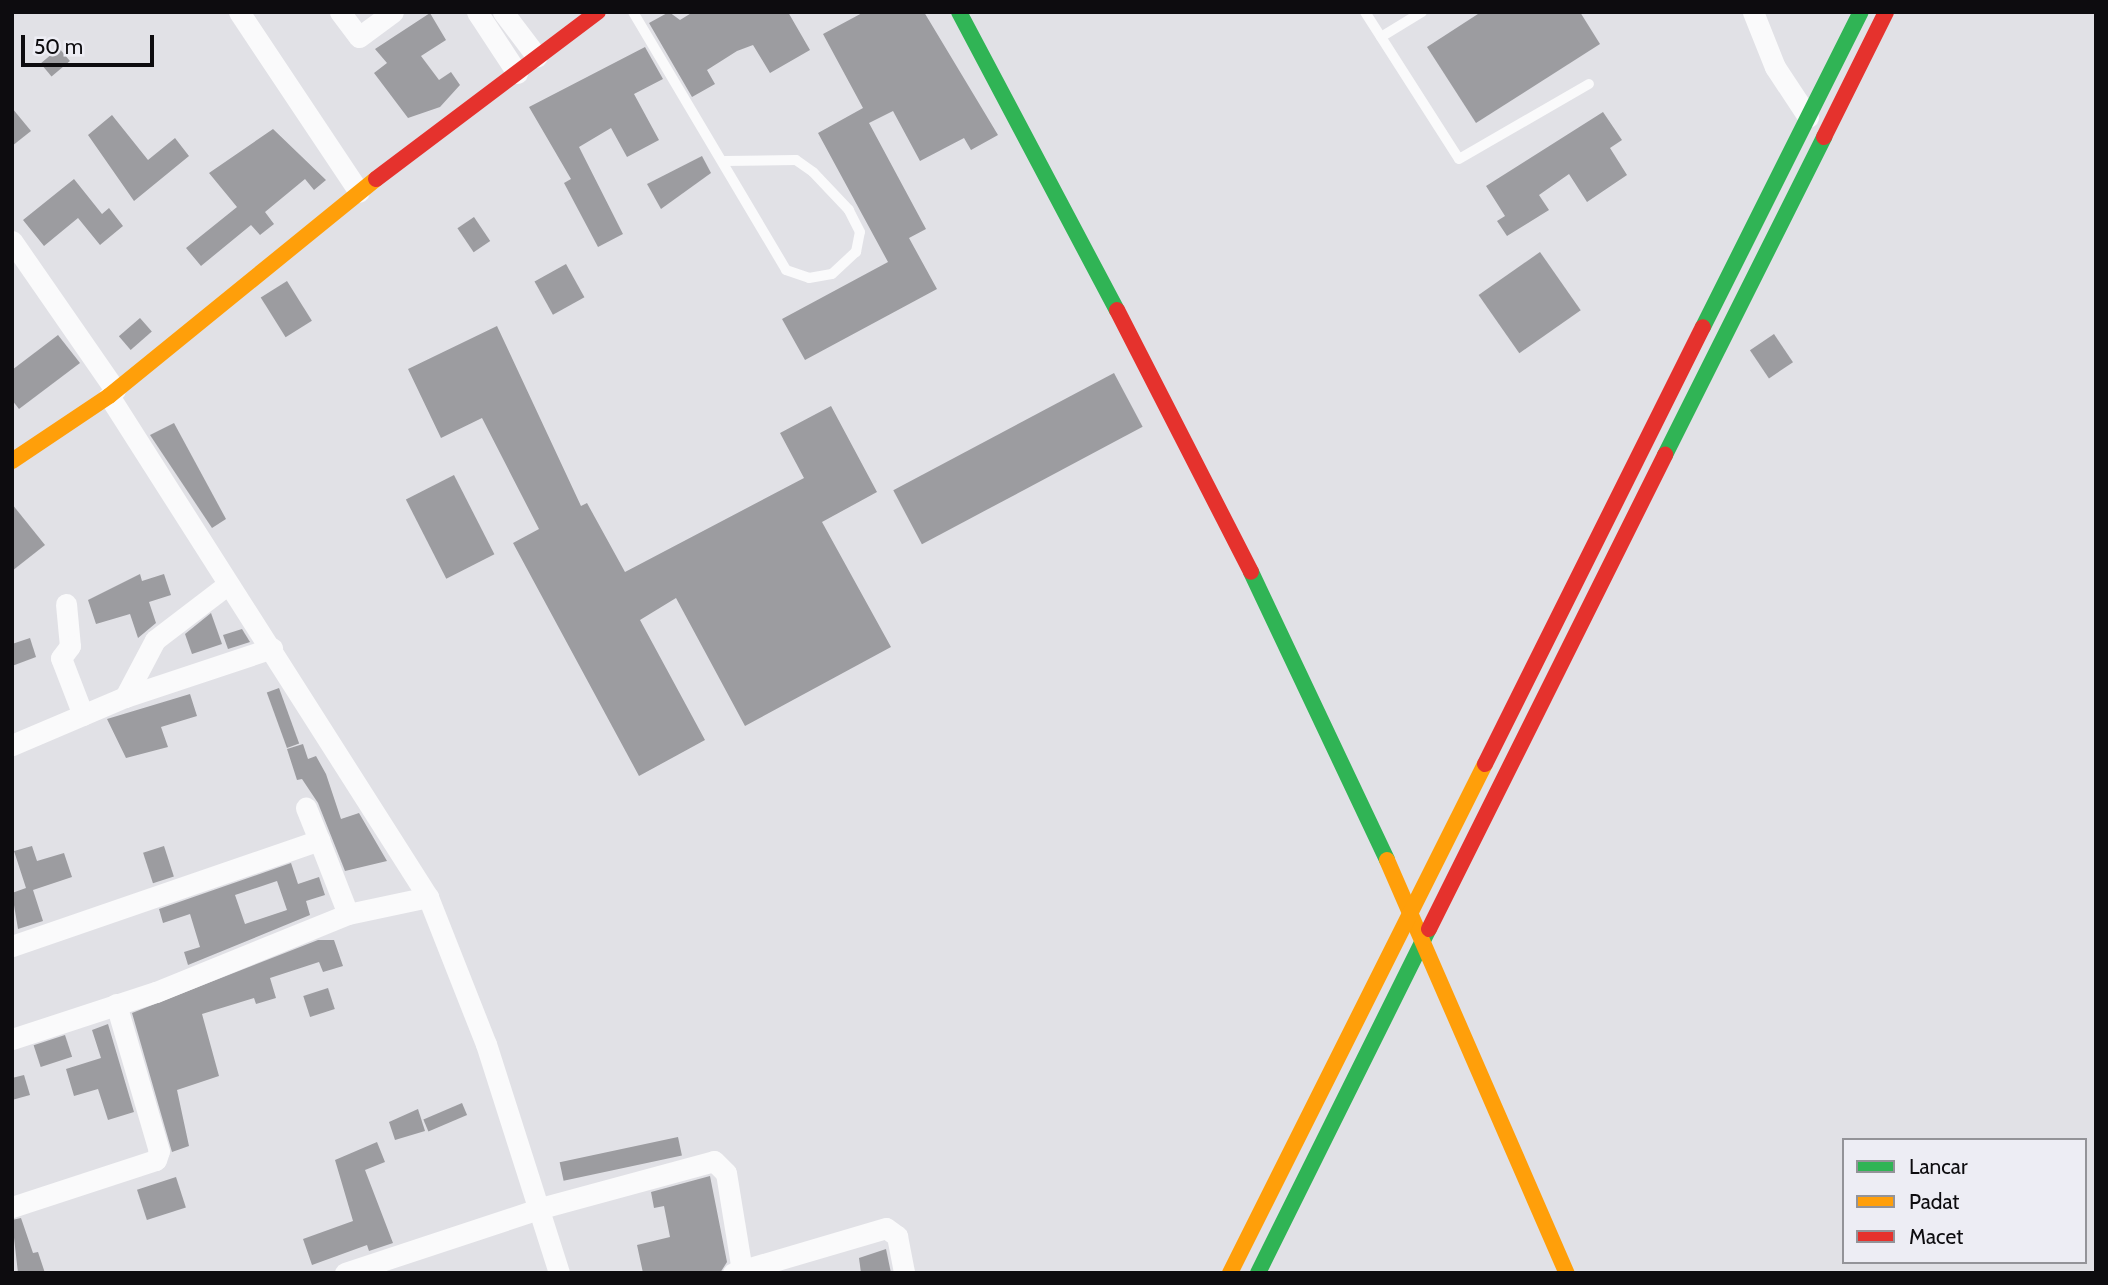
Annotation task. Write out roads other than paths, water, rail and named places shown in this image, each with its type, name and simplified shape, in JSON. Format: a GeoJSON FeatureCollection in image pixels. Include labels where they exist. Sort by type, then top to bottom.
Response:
{"type":"FeatureCollection","features":[{"type":"Feature","properties":{"kind":"street"},"geometry":{"type":"LineString","coordinates":[[239,12],[359,192]]}},
{"type":"Feature","properties":{"kind":"street"},"geometry":{"type":"LineString","coordinates":[[340,12],[359,37],[393,12]]}},
{"type":"Feature","properties":{"kind":"street"},"geometry":{"type":"LineString","coordinates":[[477,12],[517,73]]}},
{"type":"Feature","properties":{"kind":"street"},"geometry":{"type":"LineString","coordinates":[[503,12],[537,57]]}},
{"type":"Feature","properties":{"kind":"street"},"geometry":{"type":"LineString","coordinates":[[12,460],[112,393],[359,192],[598,12]]}},
{"type":"Feature","properties":{"kind":"street"},"geometry":{"type":"LineString","coordinates":[[959,12],[1209,482],[1410,908],[1420,941],[1567,1273]]}},
{"type":"Feature","properties":{"kind":"street"},"geometry":{"type":"LineString","coordinates":[[1753,12],[1775,67],[1808,117]]}},
{"type":"Feature","properties":{"kind":"street"},"geometry":{"type":"LineString","coordinates":[[1230,1273],[1410,908],[1861,12]]}},
{"type":"Feature","properties":{"kind":"street"},"geometry":{"type":"LineString","coordinates":[[1258,1273],[1420,941],[1886,12]]}},
{"type":"Feature","properties":{"kind":"street"},"geometry":{"type":"LineString","coordinates":[[12,241],[112,393],[228,585],[272,648],[428,897],[541,1208],[559,1273]]}},
{"type":"Feature","properties":{"kind":"street"},"geometry":{"type":"LineString","coordinates":[[125,698],[155,640],[228,585]]}},
{"type":"Feature","properties":{"kind":"street"},"geometry":{"type":"LineString","coordinates":[[66,604],[70,646],[61,658],[83,715]]}},
{"type":"Feature","properties":{"kind":"street"},"geometry":{"type":"LineString","coordinates":[[12,745],[125,698],[272,648]]}},
{"type":"Feature","properties":{"kind":"street"},"geometry":{"type":"LineString","coordinates":[[306,808],[348,914]]}},
{"type":"Feature","properties":{"kind":"street"},"geometry":{"type":"LineString","coordinates":[[12,946],[319,840]]}},
{"type":"Feature","properties":{"kind":"street"},"geometry":{"type":"LineString","coordinates":[[12,1039],[116,1004],[348,914],[428,897]]}},
{"type":"Feature","properties":{"kind":"street"},"geometry":{"type":"LineString","coordinates":[[12,1207],[156,1160],[116,1004]]}},
{"type":"Feature","properties":{"kind":"street"},"geometry":{"type":"LineString","coordinates":[[345,1273],[541,1208],[714,1161],[726,1173],[738,1272],[890,1228],[904,1273]]}},
{"type":"Feature","properties":{"kind":"lane"},"geometry":{"type":"LineString","coordinates":[[633,12],[725,161],[786,270],[809,278],[832,274],[856,252],[860,232],[849,210],[813,172],[796,160],[725,161]]}},
{"type":"Feature","properties":{"kind":"lane"},"geometry":{"type":"LineString","coordinates":[[1364,12],[1459,159],[1590,84]]}},
{"type":"Feature","properties":{"kind":"lane"},"geometry":{"type":"LineString","coordinates":[[1381,37],[1422,12]]}}]}
